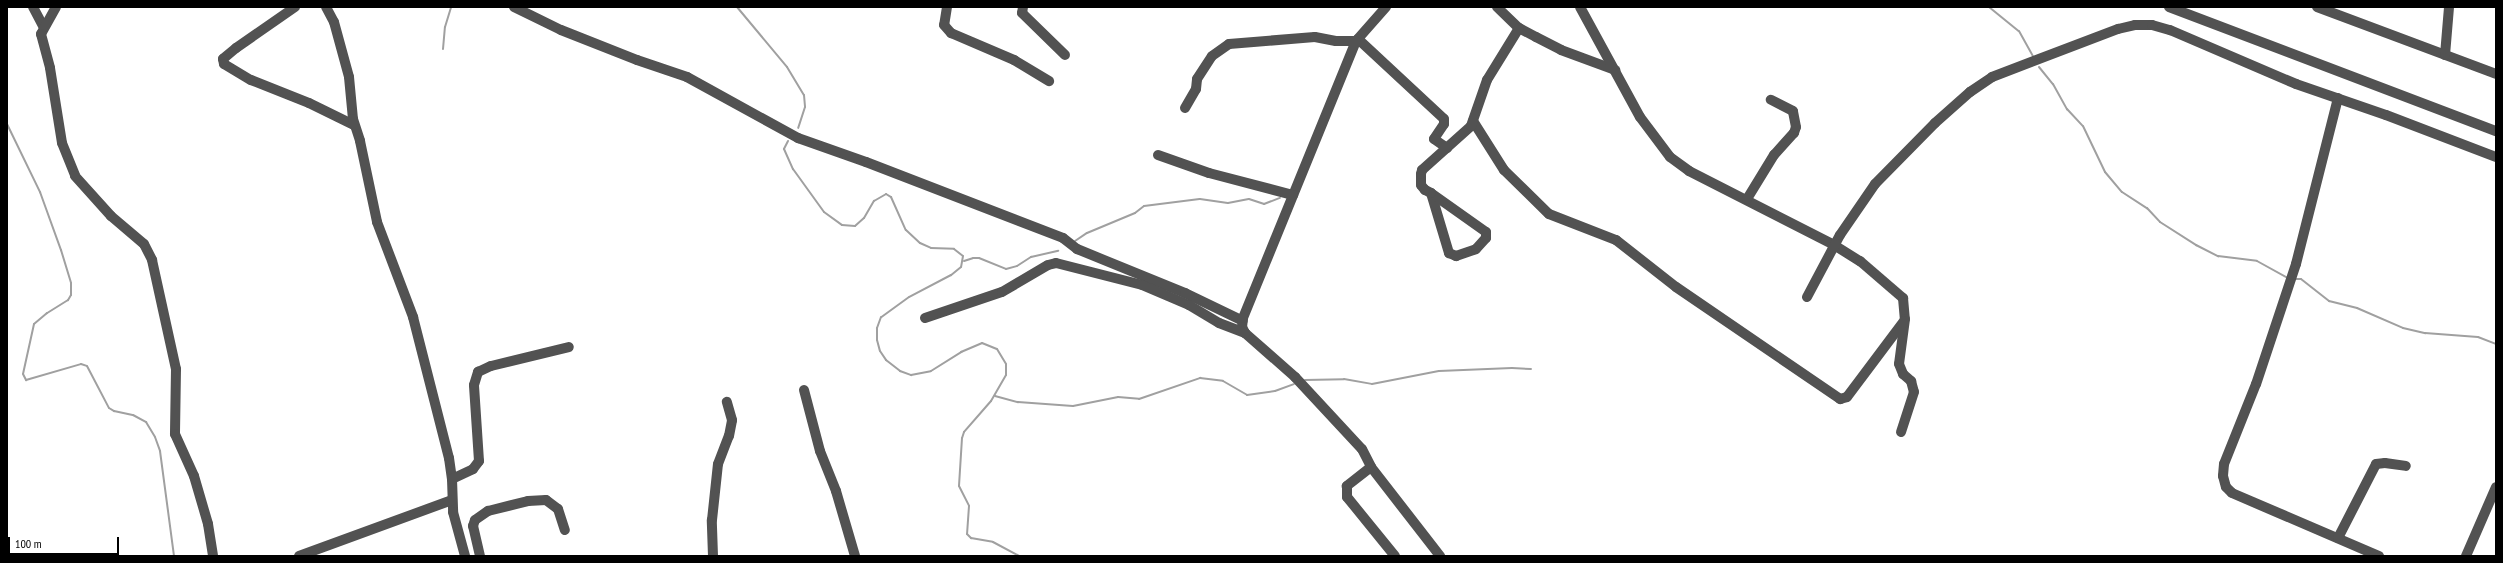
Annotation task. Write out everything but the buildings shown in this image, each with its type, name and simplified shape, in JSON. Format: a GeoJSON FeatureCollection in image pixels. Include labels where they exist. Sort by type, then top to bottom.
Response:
{"type":"FeatureCollection","features":[{"type":"Feature","properties":{"kind":"street"},"geometry":{"type":"LineString","coordinates":[[33,7],[43,26]]}},
{"type":"Feature","properties":{"kind":"street"},"geometry":{"type":"LineString","coordinates":[[56,7],[43,26],[41,41],[50,68],[58,125],[75,176],[111,216],[144,244],[152,260],[176,369],[174,434],[194,476],[208,524],[213,556]]}},
{"type":"Feature","properties":{"kind":"street"},"geometry":{"type":"LineString","coordinates":[[295,7],[236,48],[223,59],[224,64],[251,80],[309,103],[354,125]]}},
{"type":"Feature","properties":{"kind":"street"},"geometry":{"type":"LineString","coordinates":[[326,7],[334,22],[349,78],[354,125],[360,141],[382,240],[413,317],[452,479],[452,500],[465,556]]}},
{"type":"Feature","properties":{"kind":"street"},"geometry":{"type":"LineString","coordinates":[[514,7],[568,33],[637,60],[687,77],[798,138],[866,162],[1063,238],[1077,249],[1185,293],[1243,321]]}},
{"type":"Feature","properties":{"kind":"street"},"geometry":{"type":"LineString","coordinates":[[947,7],[944,25],[951,33],[1014,60],[1050,81]]}},
{"type":"Feature","properties":{"kind":"street"},"geometry":{"type":"LineString","coordinates":[[1023,7],[1022,13],[1065,55]]}},
{"type":"Feature","properties":{"kind":"street"},"geometry":{"type":"LineString","coordinates":[[1245,333],[1243,321],[1357,40],[1386,7]]}},
{"type":"Feature","properties":{"kind":"street"},"geometry":{"type":"LineString","coordinates":[[1497,7],[1519,28],[1561,50],[1615,70]]}},
{"type":"Feature","properties":{"kind":"street"},"geometry":{"type":"LineString","coordinates":[[1580,7],[1640,117],[1670,157],[1689,171],[1747,199],[1834,245],[1860,261],[1895,289],[1904,301],[1905,319],[1899,364],[1903,374],[1911,381],[1914,392],[1901,432]]}},
{"type":"Feature","properties":{"kind":"street"},"geometry":{"type":"LineString","coordinates":[[2168,7],[2496,131]]}},
{"type":"Feature","properties":{"kind":"street"},"geometry":{"type":"LineString","coordinates":[[2317,7],[2496,74]]}},
{"type":"Feature","properties":{"kind":"street"},"geometry":{"type":"LineString","coordinates":[[2445,56],[2449,7]]}},
{"type":"Feature","properties":{"kind":"street"},"geometry":{"type":"LineString","coordinates":[[1807,296],[1834,245],[1876,184],[1935,123],[1970,92],[1992,77],[2118,29],[2152,25],[2296,84],[2338,98],[2496,157]]}},
{"type":"Feature","properties":{"kind":"street"},"geometry":{"type":"LineString","coordinates":[[1431,193],[1449,253],[1456,256],[1476,249],[1486,238],[1486,232],[1421,185],[1421,174],[1422,170],[1471,126],[1487,80],[1519,28]]}},
{"type":"Feature","properties":{"kind":"street"},"geometry":{"type":"LineString","coordinates":[[1185,108],[1196,89],[1197,79],[1212,56],[1229,44],[1316,37],[1336,42],[1357,40],[1444,119],[1444,124],[1434,139],[1446,148]]}},
{"type":"Feature","properties":{"kind":"street"},"geometry":{"type":"LineString","coordinates":[[2338,98],[2296,264],[2256,384],[2226,460],[2223,476],[2226,487],[2232,493],[2379,556]]}},
{"type":"Feature","properties":{"kind":"street"},"geometry":{"type":"LineString","coordinates":[[1747,199],[1774,155],[1794,133],[1796,127],[1793,111],[1771,100]]}},
{"type":"Feature","properties":{"kind":"street"},"geometry":{"type":"LineString","coordinates":[[1473,121],[1504,170],[1549,214],[1616,240],[1676,287],[1840,399],[1847,397],[1905,319]]}},
{"type":"Feature","properties":{"kind":"street"},"geometry":{"type":"LineString","coordinates":[[1158,155],[1209,174],[1293,195]]}},
{"type":"Feature","properties":{"kind":"street"},"geometry":{"type":"LineString","coordinates":[[925,318],[1002,292],[1048,265],[1056,263],[1142,285],[1189,305],[1219,323],[1245,333],[1300,382],[1362,449],[1371,467],[1440,556]]}},
{"type":"Feature","properties":{"kind":"street"},"geometry":{"type":"LineString","coordinates":[[452,479],[473,469],[479,460],[474,385],[478,372],[491,366],[569,347]]}},
{"type":"Feature","properties":{"kind":"street"},"geometry":{"type":"LineString","coordinates":[[804,390],[820,451],[836,491],[855,556]]}},
{"type":"Feature","properties":{"kind":"street"},"geometry":{"type":"LineString","coordinates":[[712,556],[712,520],[718,464],[729,436],[732,420],[727,402]]}},
{"type":"Feature","properties":{"kind":"street"},"geometry":{"type":"LineString","coordinates":[[2338,538],[2376,464],[2385,463],[2406,466]]}},
{"type":"Feature","properties":{"kind":"street"},"geometry":{"type":"LineString","coordinates":[[1371,467],[1347,486],[1347,496],[1395,556]]}},
{"type":"Feature","properties":{"kind":"street"},"geometry":{"type":"LineString","coordinates":[[2466,556],[2496,487]]}},
{"type":"Feature","properties":{"kind":"street"},"geometry":{"type":"LineString","coordinates":[[300,556],[452,500]]}},
{"type":"Feature","properties":{"kind":"street"},"geometry":{"type":"LineString","coordinates":[[480,556],[473,526],[475,520],[488,511],[528,501],[546,500],[558,509],[565,530]]}},
{"type":"Feature","properties":{"kind":"waterway"},"geometry":{"type":"LineString","coordinates":[[443,49],[445,27],[451,7]]}},
{"type":"Feature","properties":{"kind":"waterway"},"geometry":{"type":"LineString","coordinates":[[737,7],[787,67],[804,95],[805,107],[798,128]]}},
{"type":"Feature","properties":{"kind":"waterway"},"geometry":{"type":"LineString","coordinates":[[1989,7],[2019,31],[2034,58]]}},
{"type":"Feature","properties":{"kind":"waterway"},"geometry":{"type":"LineString","coordinates":[[2039,67],[2053,84],[2067,109],[2083,126],[2105,172],[2122,192],[2147,208],[2160,222],[2196,245],[2218,256],[2257,261],[2288,278]]}},
{"type":"Feature","properties":{"kind":"waterway"},"geometry":{"type":"LineString","coordinates":[[7,124],[40,192],[71,283],[71,295],[68,300],[47,313],[34,324],[23,374],[26,380],[81,364],[87,366],[109,408],[114,411],[133,415],[146,422],[155,437],[160,451],[174,556]]}},
{"type":"Feature","properties":{"kind":"waterway"},"geometry":{"type":"LineString","coordinates":[[788,141],[784,149],[793,169],[824,212],[842,225],[855,226],[864,218],[874,201],[886,194],[891,197],[906,230],[920,243],[931,248],[954,249],[963,256],[961,267],[951,275],[909,297],[881,317],[877,328],[877,340],[880,351],[886,360],[900,371],[911,375],[931,371],[961,352],[982,343],[997,349],[1006,364],[1006,375],[991,401],[964,432],[962,438],[959,486],[969,506],[967,534],[971,538],[993,542],[1019,556]]}},
{"type":"Feature","properties":{"kind":"waterway"},"geometry":{"type":"LineString","coordinates":[[1075,241],[1087,233],[1135,213],[1144,206],[1200,199],[1228,203],[1249,199],[1264,204],[1280,198]]}},
{"type":"Feature","properties":{"kind":"waterway"},"geometry":{"type":"LineString","coordinates":[[964,261],[979,258],[1006,269],[1017,266],[1031,257],[1058,251]]}},
{"type":"Feature","properties":{"kind":"waterway"},"geometry":{"type":"LineString","coordinates":[[2296,279],[2301,279],[2329,301],[2357,308],[2403,328],[2425,333],[2478,337],[2496,344]]}},
{"type":"Feature","properties":{"kind":"waterway"},"geometry":{"type":"LineString","coordinates":[[1305,380],[1344,379],[1372,384],[1439,371],[1512,368],[1531,369]]}},
{"type":"Feature","properties":{"kind":"waterway"},"geometry":{"type":"LineString","coordinates":[[995,396],[1018,402],[1073,406],[1118,397],[1139,399],[1200,378],[1223,381],[1247,395],[1275,391],[1294,384]]}}]}
